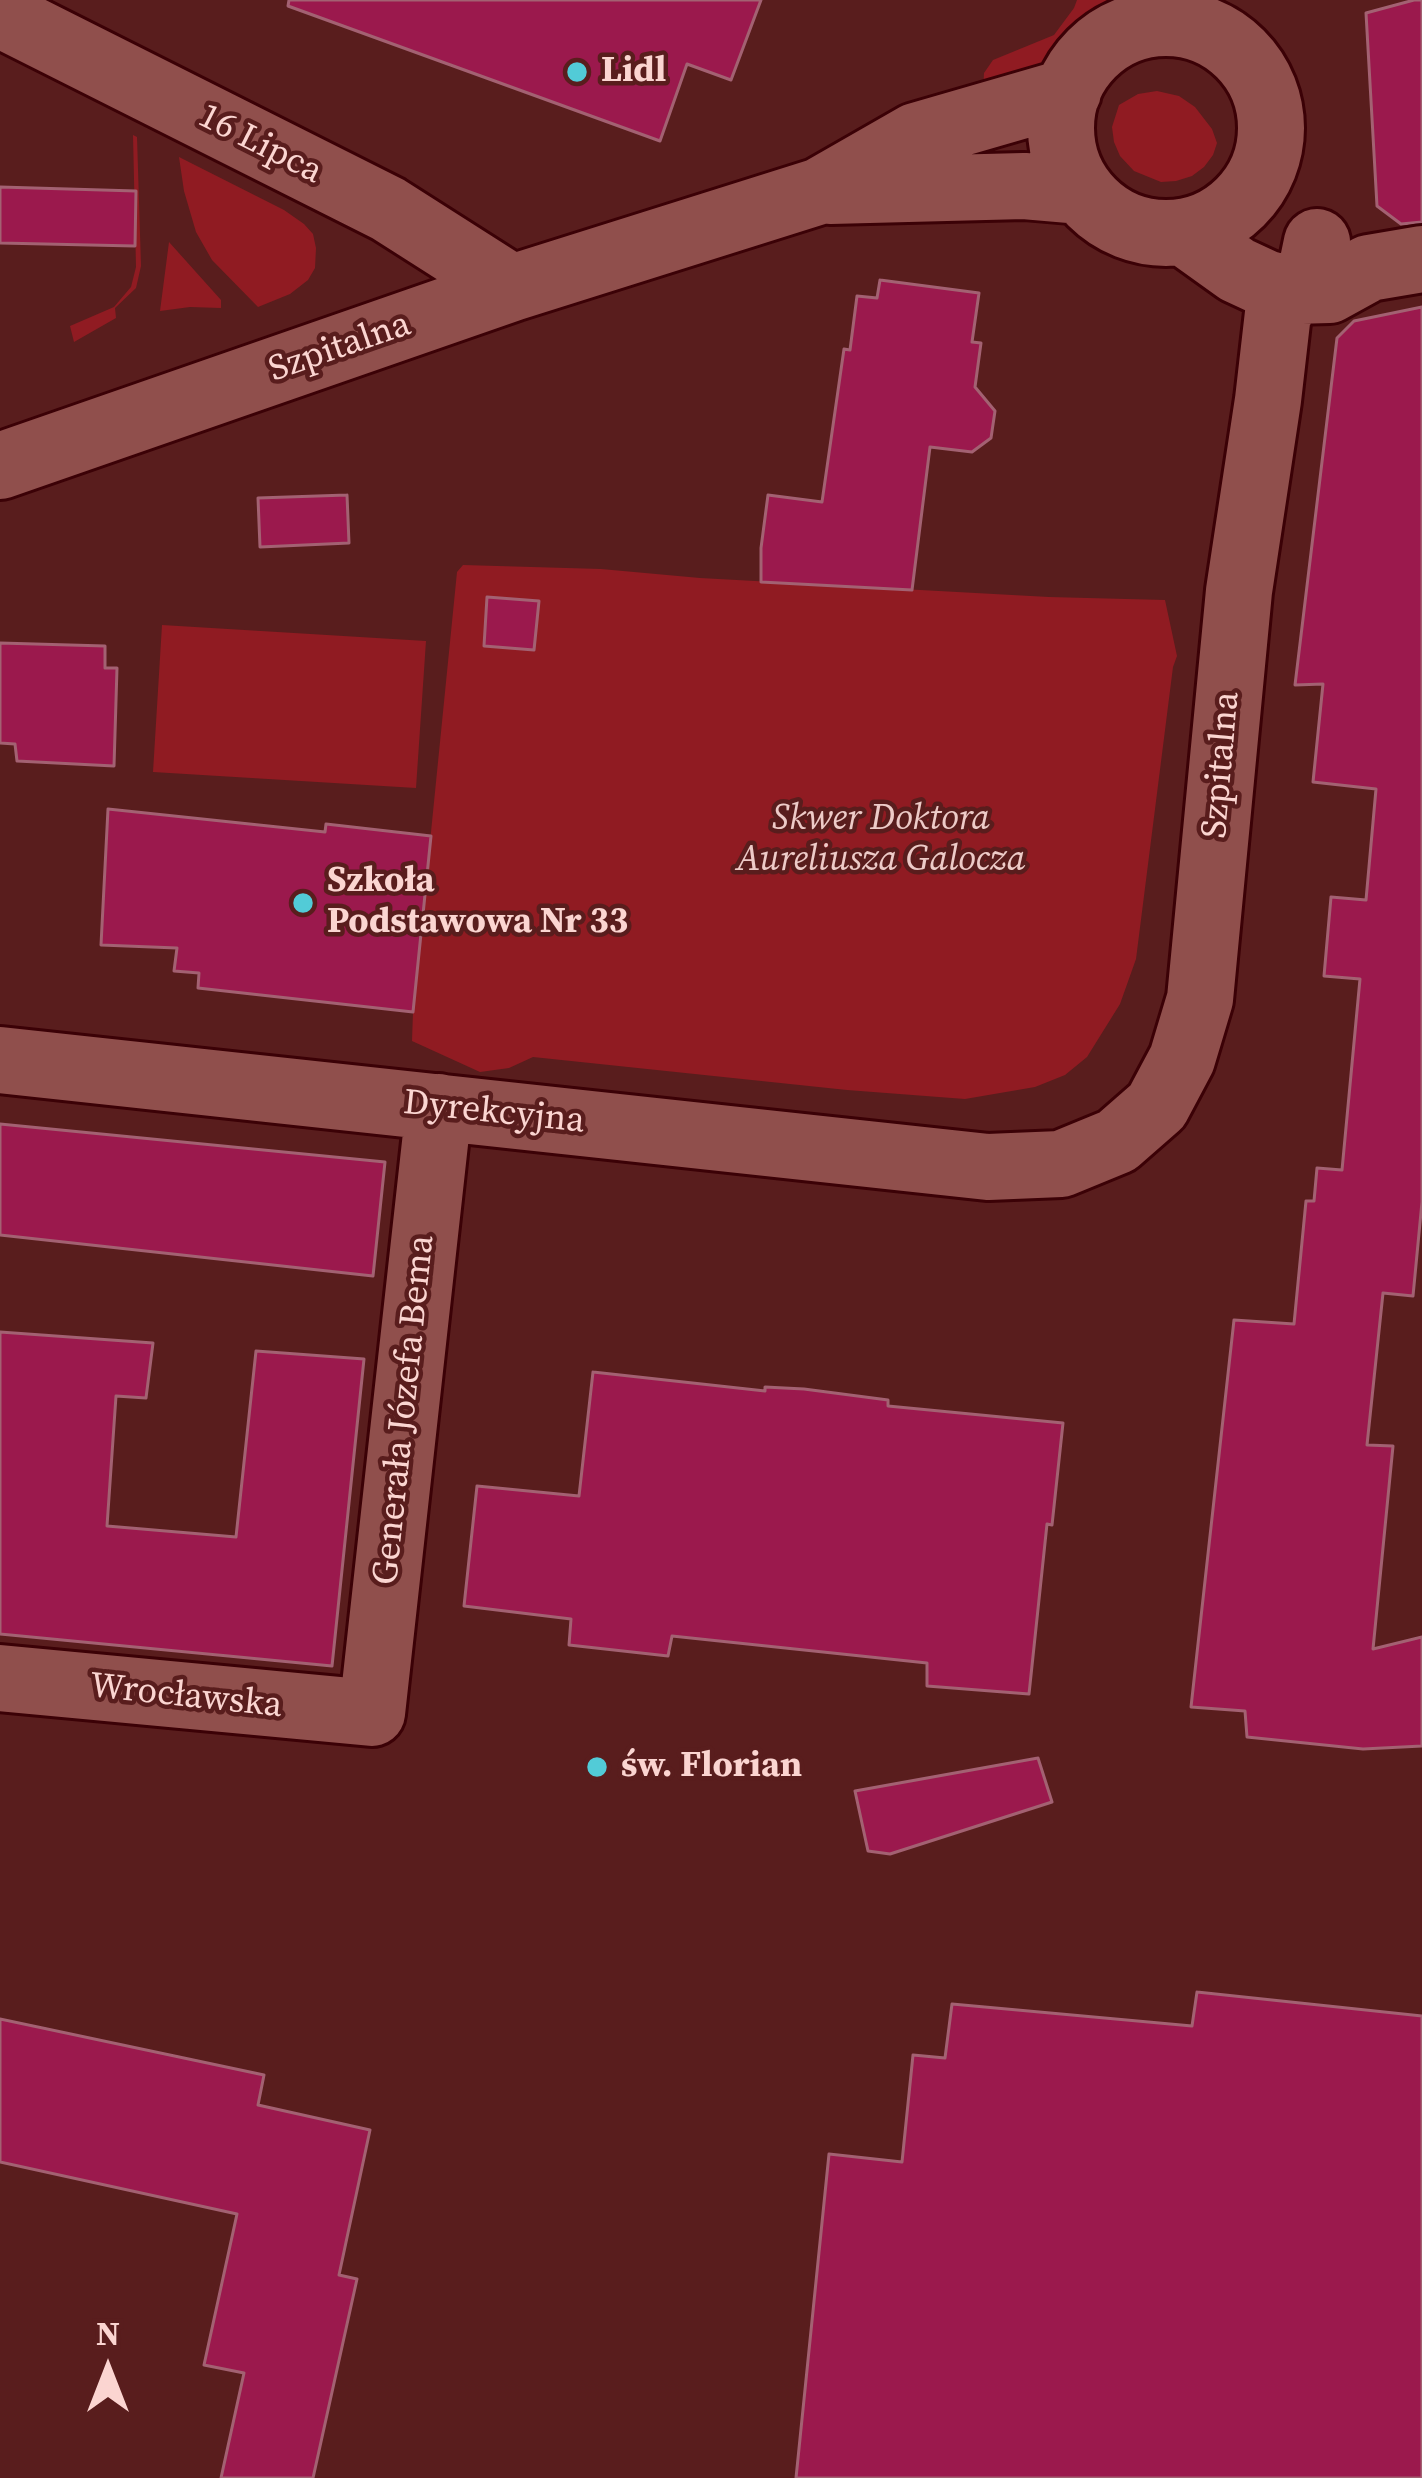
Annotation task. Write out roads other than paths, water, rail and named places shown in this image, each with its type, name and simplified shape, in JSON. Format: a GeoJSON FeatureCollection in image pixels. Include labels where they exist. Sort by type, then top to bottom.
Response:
{"type":"FeatureCollection","features":[{"type":"Feature","properties":{"kind":"street"},"geometry":{"type":"LineString","coordinates":[[1252,68],[1254,0]]}},
{"type":"Feature","properties":{"kind":"street"},"geometry":{"type":"LineString","coordinates":[[1160,12],[1216,36],[1252,68],[1271,112],[1270,145],[1252,190],[1228,213],[1184,232],[1151,232],[1120,223],[1082,191],[1069,169],[1061,118],[1074,77],[1094,52],[1160,12]]}},
{"type":"Feature","properties":{"kind":"street","name":"16 Lipca"},"geometry":{"type":"LineString","coordinates":[[0,14],[388,208],[512,288]]}},
{"type":"Feature","properties":{"kind":"street","name":"Szpitalna"},"geometry":{"type":"LineString","coordinates":[[0,466],[512,288],[820,191],[916,136],[1068,92]]}},
{"type":"Feature","properties":{"kind":"street"},"geometry":{"type":"LineString","coordinates":[[1260,176],[1276,201],[1350,265]]}},
{"type":"Feature","properties":{"kind":"street","name":"Szpitalna"},"geometry":{"type":"LineString","coordinates":[[820,191],[982,186],[1082,191]]}},
{"type":"Feature","properties":{"kind":"street"},"geometry":{"type":"LineString","coordinates":[[1184,232],[1265,284],[1350,265]]}},
{"type":"Feature","properties":{"kind":"street","name":"Szpitalna"},"geometry":{"type":"LineString","coordinates":[[988,1167],[1061,1164],[1117,1141],[1157,1106],[1182,1059],[1200,999],[1239,591],[1278,313],[1350,265]]}},
{"type":"Feature","properties":{"kind":"street","name":"Dyrekcyjna"},"geometry":{"type":"LineString","coordinates":[[0,1060],[988,1167]]}},
{"type":"Feature","properties":{"kind":"street","name":"Generała Józefa Bema"},"geometry":{"type":"LineString","coordinates":[[372,1713],[439,1107]]}},
{"type":"Feature","properties":{"kind":"street","name":"Wrocławska"},"geometry":{"type":"LineString","coordinates":[[0,1678],[372,1713]]}},
{"type":"Feature","properties":{"kind":"place","name":"Lidl"},"geometry":{"type":"Point","coordinates":[577,72]}},
{"type":"Feature","properties":{"kind":"place","name":"Szkoła Podstawowa Nr 33"},"geometry":{"type":"Point","coordinates":[303,903]}},
{"type":"Feature","properties":{"kind":"place","name":"św. Florian"},"geometry":{"type":"Point","coordinates":[597,1767]}},
{"type":"Feature","properties":{"kind":"park label","name":"Skwer Doktora Aureliusza Galocza"},"geometry":{"type":"Point","coordinates":[881,840]}}]}
